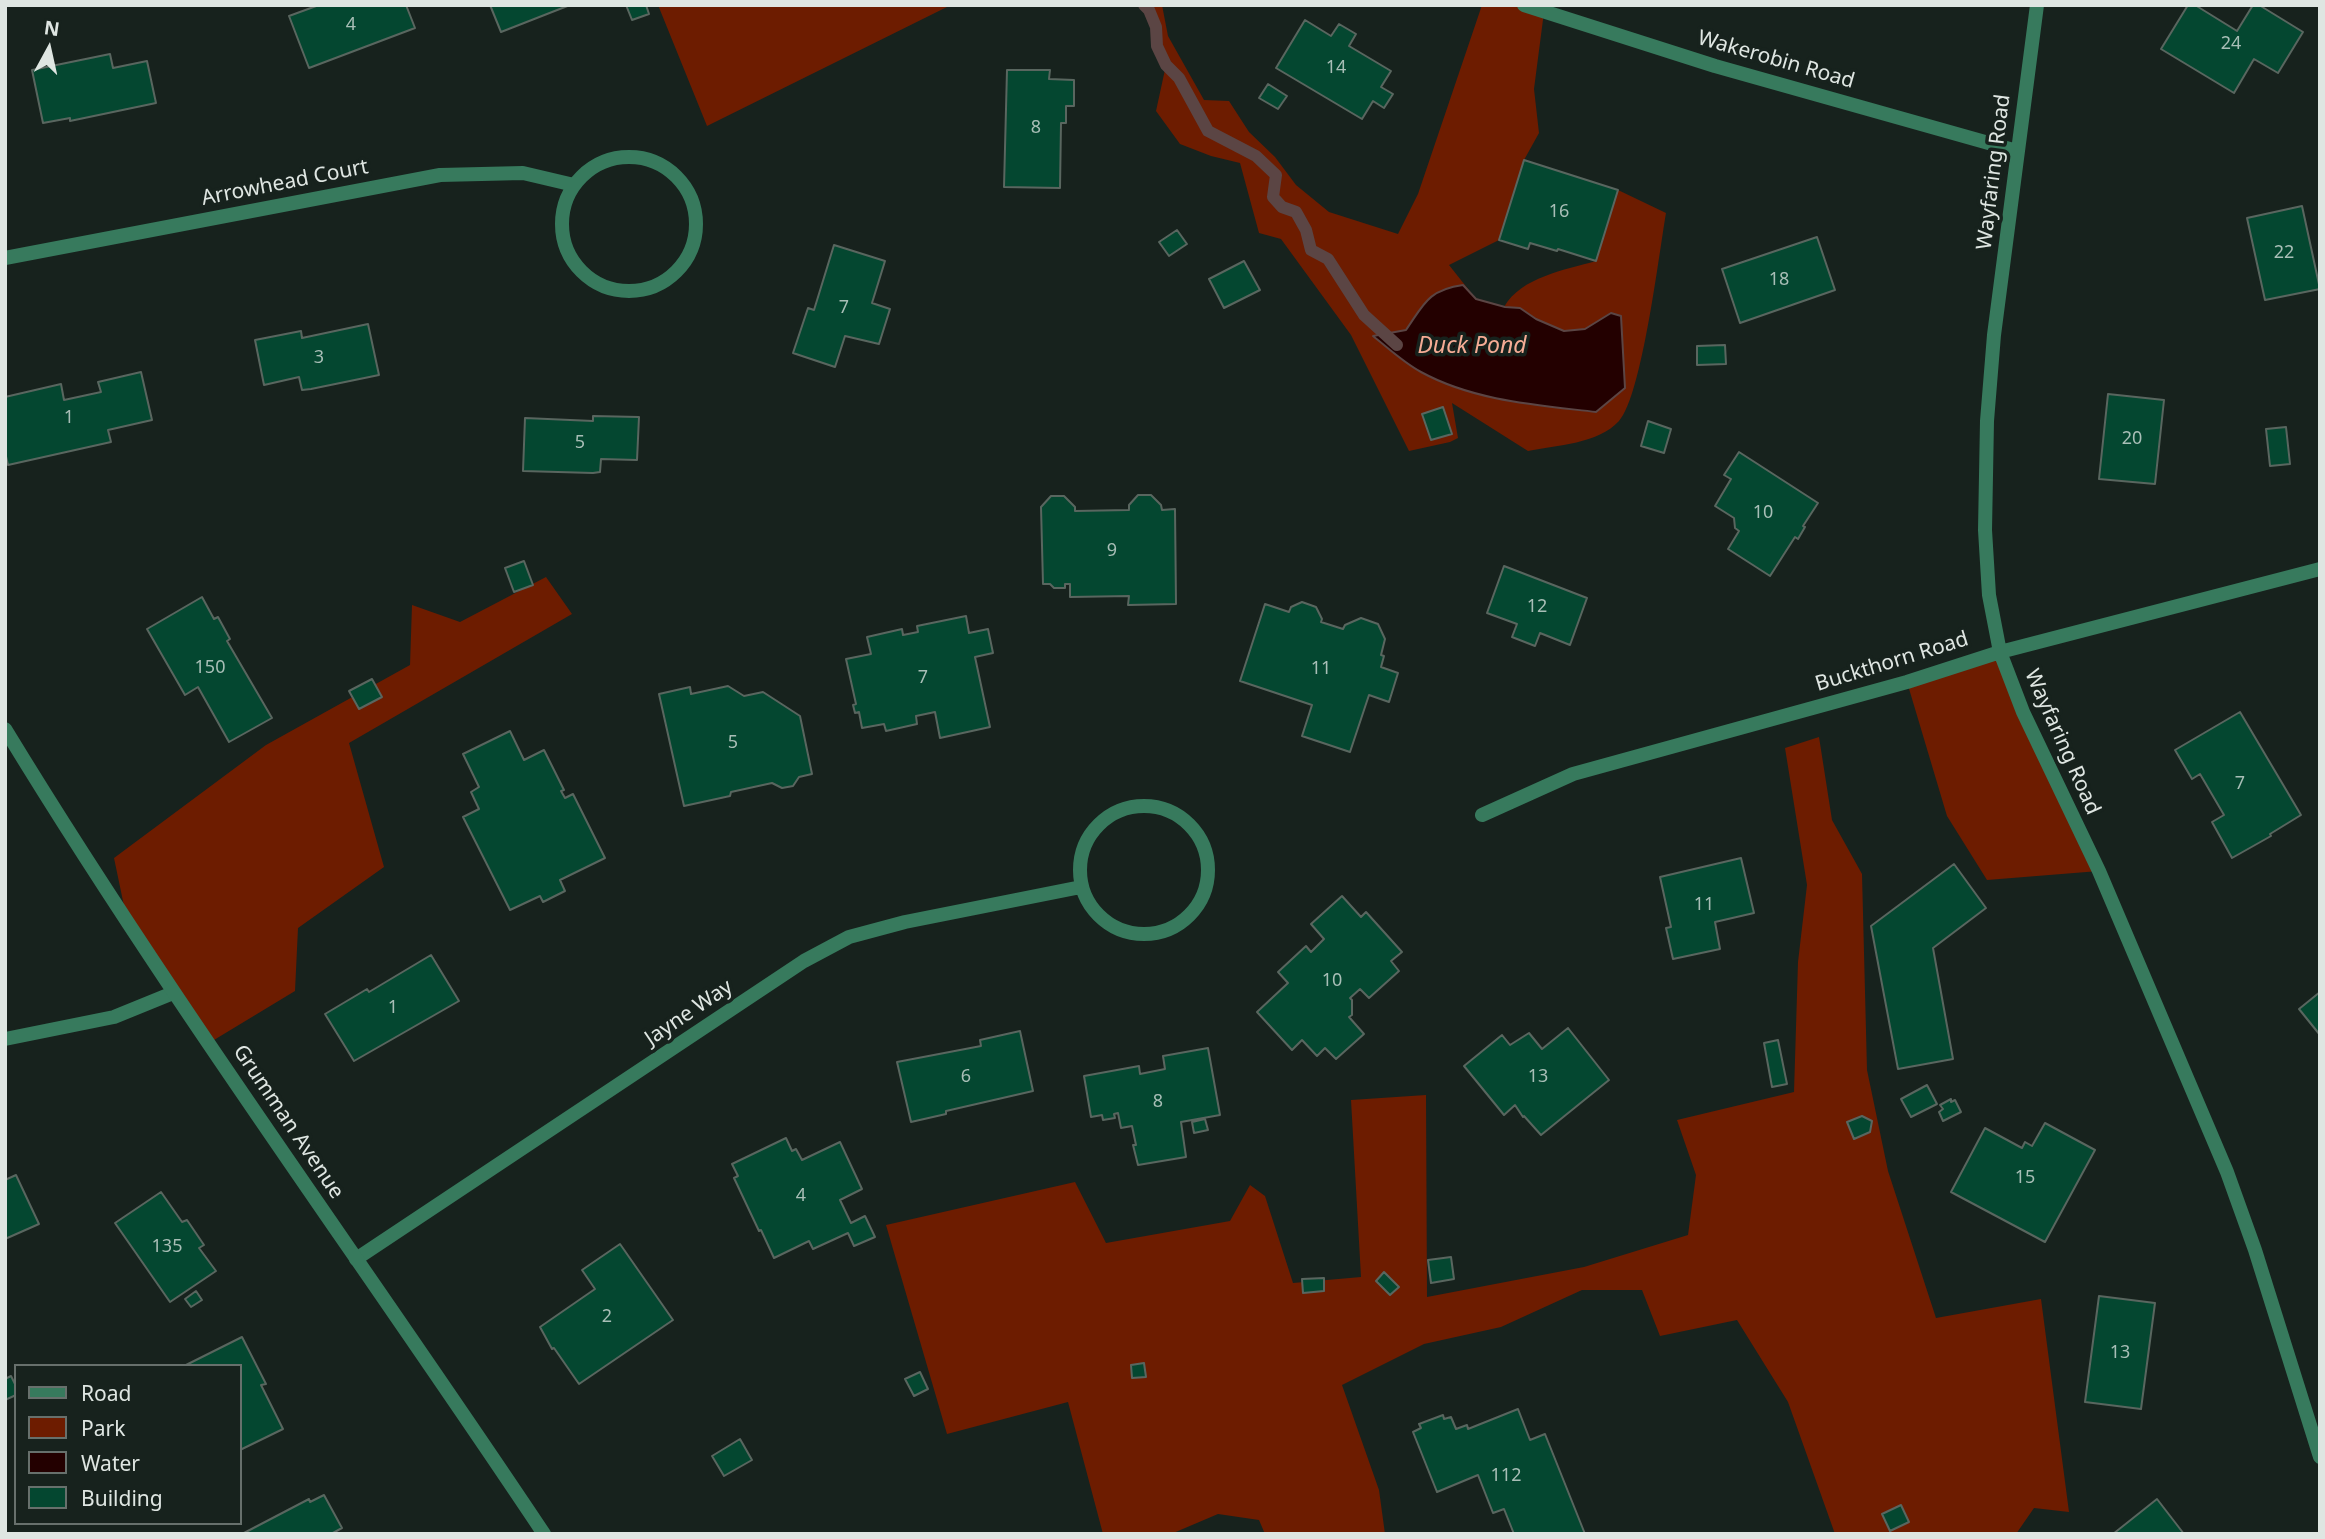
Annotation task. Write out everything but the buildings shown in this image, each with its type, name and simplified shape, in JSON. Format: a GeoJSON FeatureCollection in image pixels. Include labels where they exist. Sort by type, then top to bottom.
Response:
{"type":"FeatureCollection","features":[{"type":"Feature","properties":{"kind":"street","name":"Wakerobin Road"},"geometry":{"type":"LineString","coordinates":[[1524,5],[1716,66],[2017,151]]}},
{"type":"Feature","properties":{"kind":"street","name":"Wayfaring Road"},"geometry":{"type":"LineString","coordinates":[[2037,5],[1994,335],[1987,421],[1985,530],[1989,595],[2000,652],[2023,712],[2104,884],[2227,1171],[2255,1250],[2320,1457]]}},
{"type":"Feature","properties":{"kind":"street"},"geometry":{"type":"LineString","coordinates":[[614,158],[639,158],[662,166],[672,173],[681,181],[695,213],[696,231],[692,248],[683,264],[672,276],[640,291],[605,287],[590,279],[577,267],[567,252],[562,235],[565,201],[574,185],[592,168],[614,158]]}},
{"type":"Feature","properties":{"kind":"street","name":"Arrowhead Court"},"geometry":{"type":"LineString","coordinates":[[5,258],[440,175],[523,173],[574,185]]}},
{"type":"Feature","properties":{"kind":"street","name":"Buckthorn Road"},"geometry":{"type":"LineString","coordinates":[[1482,815],[1573,774],[1907,682],[2000,652],[2320,569]]}},
{"type":"Feature","properties":{"kind":"street","name":"Grumman Avenue"},"geometry":{"type":"LineString","coordinates":[[5,729],[173,993],[544,1534]]}},
{"type":"Feature","properties":{"kind":"street"},"geometry":{"type":"LineString","coordinates":[[1132,806],[1153,806],[1174,812],[1191,825],[1203,843],[1209,863],[1208,884],[1200,904],[1185,920],[1166,931],[1145,935],[1124,932],[1105,922],[1090,906],[1081,887],[1079,866],[1084,845],[1095,827],[1112,813],[1132,806]]}},
{"type":"Feature","properties":{"kind":"street","name":"Jayne Way"},"geometry":{"type":"LineString","coordinates":[[356,1259],[804,961],[849,937],[905,922],[1081,887]]}},
{"type":"Feature","properties":{"kind":"street"},"geometry":{"type":"LineString","coordinates":[[5,1039],[114,1017],[173,993]]}},
{"type":"Feature","properties":{"kind":"green space"},"geometry":{"type":"Polygon","coordinates":[[[658,5],[951,5],[707,126],[658,5]]]}},
{"type":"Feature","properties":{"kind":"green space"},"geometry":{"type":"Polygon","coordinates":[[[1144,5],[1162,5],[1168,36],[1204,100],[1229,101],[1249,132],[1275,157],[1296,185],[1329,212],[1398,234],[1418,194],[1482,5],[1524,5],[1544,12],[1534,89],[1539,133],[1524,160],[1499,240],[1449,265],[1476,299],[1504,307],[1521,288],[1532,282],[1596,261],[1618,190],[1666,213],[1642,355],[1627,407],[1619,421],[1600,435],[1589,439],[1528,451],[1452,403],[1458,438],[1409,451],[1351,335],[1281,239],[1259,233],[1240,163],[1180,144],[1156,111],[1166,65],[1157,46],[1156,27],[1144,5]]]}},
{"type":"Feature","properties":{"kind":"green space"},"geometry":{"type":"Polygon","coordinates":[[[546,577],[572,614],[349,743],[384,867],[298,928],[295,991],[209,1043],[128,925],[114,858],[266,745],[410,665],[412,605],[460,622],[546,577]]]}},
{"type":"Feature","properties":{"kind":"green space"},"geometry":{"type":"Polygon","coordinates":[[[2000,652],[2099,871],[1987,880],[1947,816],[1907,682],[2000,652]]]}},
{"type":"Feature","properties":{"kind":"green space"},"geometry":{"type":"Polygon","coordinates":[[[1819,737],[1832,820],[1862,874],[1867,1070],[1888,1171],[1936,1318],[2041,1299],[2069,1512],[2034,1508],[2016,1534],[1835,1534],[1788,1402],[1737,1320],[1660,1336],[1642,1290],[1582,1290],[1501,1327],[1424,1344],[1342,1385],[1379,1490],[1385,1534],[1265,1534],[1259,1520],[1218,1514],[1171,1534],[1103,1534],[1068,1402],[947,1434],[886,1225],[1075,1182],[1106,1243],[1230,1221],[1250,1185],[1265,1196],[1293,1283],[1361,1277],[1351,1100],[1426,1095],[1427,1297],[1584,1267],[1688,1235],[1696,1175],[1677,1120],[1794,1092],[1798,962],[1807,885],[1785,748],[1819,737]]]}},
{"type":"Feature","properties":{"kind":"water","name":"Duck Pond"},"geometry":{"type":"Polygon","coordinates":[[[1463,285],[1476,299],[1520,308],[1536,319],[1564,331],[1585,329],[1611,313],[1621,316],[1625,388],[1596,412],[1484,396],[1441,382],[1421,372],[1373,336],[1406,330],[1434,295],[1442,290],[1463,285]]]}},
{"type":"Feature","properties":{"kind":"waterway"},"geometry":{"type":"LineString","coordinates":[[1144,5],[1156,27],[1157,46],[1166,65],[1179,78],[1208,131],[1256,156],[1276,175],[1273,197],[1282,207],[1296,212],[1306,230],[1311,250],[1328,259],[1364,315],[1397,345]]}}]}
